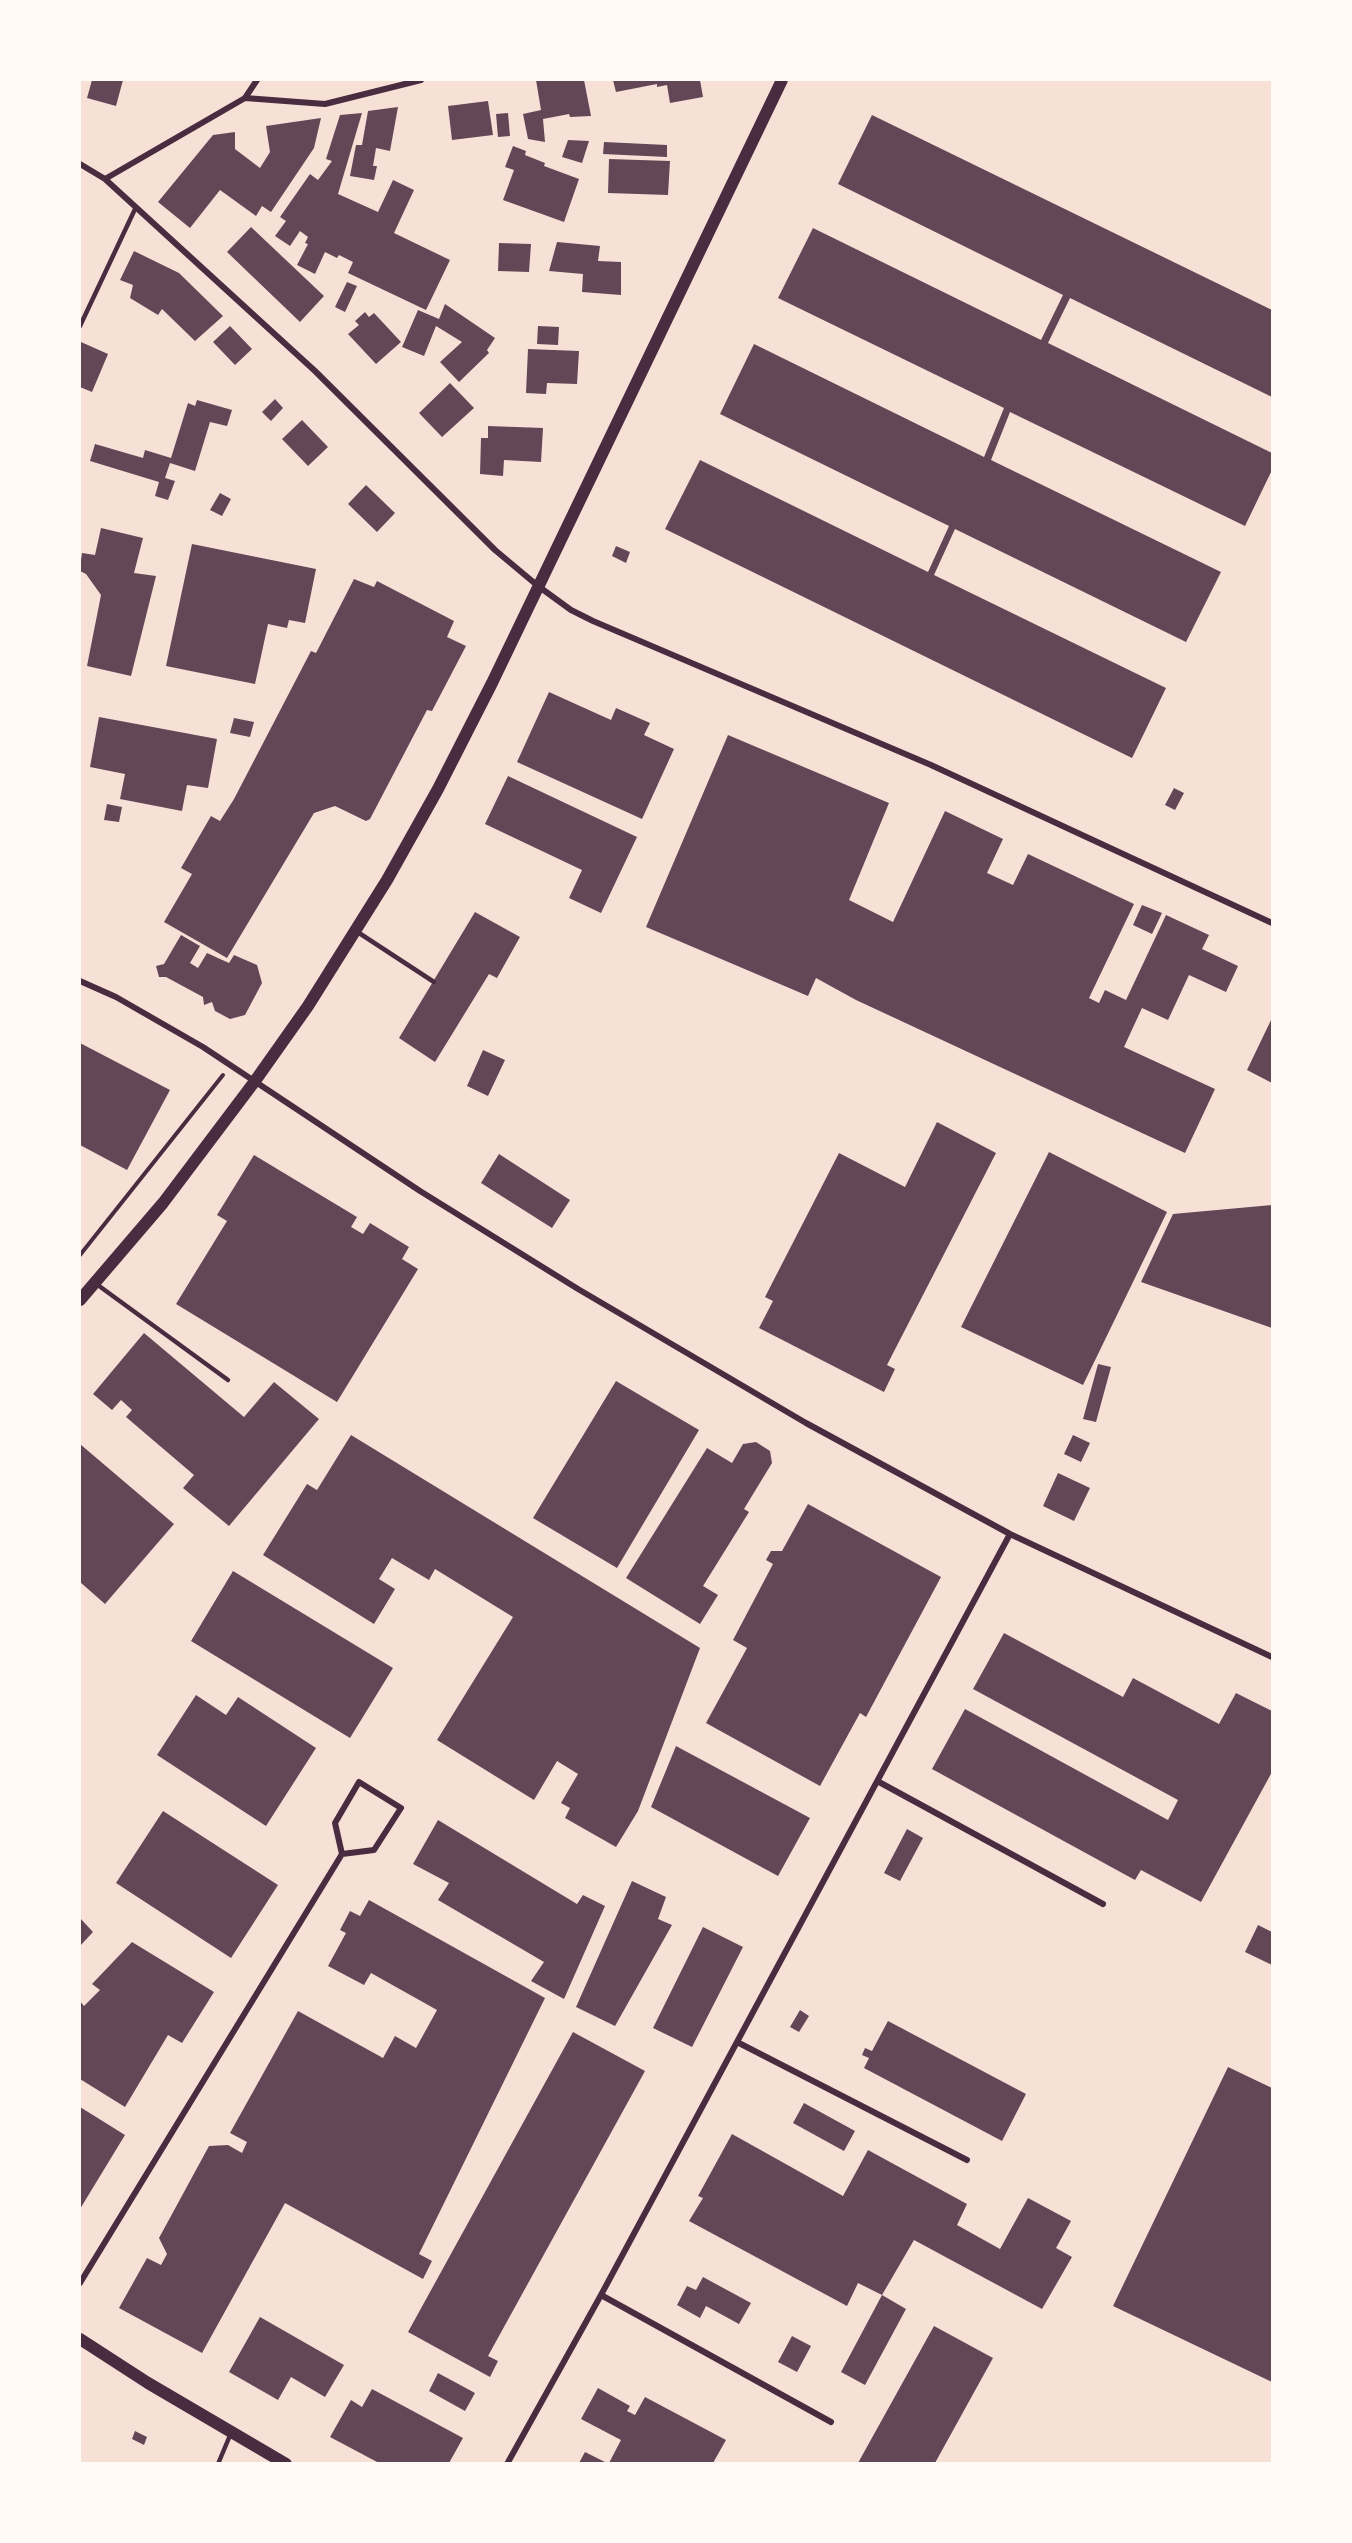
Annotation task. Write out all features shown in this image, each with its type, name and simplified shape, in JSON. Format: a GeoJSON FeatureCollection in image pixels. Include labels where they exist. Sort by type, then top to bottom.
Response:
{"type":"FeatureCollection","features":[{"type":"Feature","properties":{"kind":"main road"},"geometry":{"type":"LineString","coordinates":[[80,1300],[163,1203],[255,1081],[356,931],[438,789],[782,80]]}},
{"type":"Feature","properties":{"kind":"main road"},"geometry":{"type":"LineString","coordinates":[[80,2339],[231,2433],[286,2463]]}},
{"type":"Feature","properties":{"kind":"street"},"geometry":{"type":"LineString","coordinates":[[105,179],[245,98],[257,80]]}},
{"type":"Feature","properties":{"kind":"street"},"geometry":{"type":"LineString","coordinates":[[245,98],[325,104],[421,80]]}},
{"type":"Feature","properties":{"kind":"street"},"geometry":{"type":"LineString","coordinates":[[80,164],[105,179],[315,371],[495,550],[571,610],[931,765],[1272,923]]}},
{"type":"Feature","properties":{"kind":"street"},"geometry":{"type":"LineString","coordinates":[[80,981],[116,997],[174,1029],[420,1191],[578,1289],[806,1423],[1010,1534],[1272,1657]]}},
{"type":"Feature","properties":{"kind":"street"},"geometry":{"type":"LineString","coordinates":[[507,2463],[601,2295],[879,1782],[1010,1534]]}},
{"type":"Feature","properties":{"kind":"street"},"geometry":{"type":"LineString","coordinates":[[80,2283],[342,1854],[335,1823],[359,1782],[401,1808],[374,1850],[342,1854]]}},
{"type":"Feature","properties":{"kind":"street"},"geometry":{"type":"LineString","coordinates":[[879,1782],[1103,1904]]}},
{"type":"Feature","properties":{"kind":"street"},"geometry":{"type":"LineString","coordinates":[[737,2042],[967,2160]]}},
{"type":"Feature","properties":{"kind":"street"},"geometry":{"type":"LineString","coordinates":[[601,2295],[831,2422]]}},
{"type":"Feature","properties":{"kind":"lane"},"geometry":{"type":"LineString","coordinates":[[80,326],[136,207]]}},
{"type":"Feature","properties":{"kind":"lane"},"geometry":{"type":"LineString","coordinates":[[356,931],[434,981]]}},
{"type":"Feature","properties":{"kind":"lane"},"geometry":{"type":"LineString","coordinates":[[95,1283],[228,1380]]}},
{"type":"Feature","properties":{"kind":"lane"},"geometry":{"type":"LineString","coordinates":[[218,2463],[231,2433]]}},
{"type":"Feature","properties":{"kind":"path"},"geometry":{"type":"LineString","coordinates":[[80,1255],[207,1098],[230,1065]]}},
{"type":"Feature","properties":{"kind":"building"},"geometry":{"type":"Polygon","coordinates":[[[92,80],[123,80],[116,106],[87,98],[92,80]]]}},
{"type":"Feature","properties":{"kind":"building"},"geometry":{"type":"Polygon","coordinates":[[[536,80],[584,80],[591,116],[570,117],[569,114],[543,119],[545,142],[528,139],[523,114],[541,110],[536,80]]]}},
{"type":"Feature","properties":{"kind":"building"},"geometry":{"type":"Polygon","coordinates":[[[613,80],[700,80],[703,97],[670,103],[667,85],[657,87],[657,84],[616,92],[613,80]]]}},
{"type":"Feature","properties":{"kind":"building"},"geometry":{"type":"Polygon","coordinates":[[[488,101],[493,135],[452,140],[448,106],[488,101]]]}},
{"type":"Feature","properties":{"kind":"building"},"geometry":{"type":"Polygon","coordinates":[[[398,107],[390,151],[376,148],[373,166],[377,166],[374,180],[350,176],[356,145],[362,145],[368,111],[398,107]]]}},
{"type":"Feature","properties":{"kind":"building"},"geometry":{"type":"Polygon","coordinates":[[[362,113],[338,194],[378,212],[393,180],[414,190],[394,233],[450,260],[426,310],[348,273],[353,262],[339,255],[337,258],[325,252],[315,274],[297,265],[308,244],[305,243],[308,237],[300,231],[290,246],[275,236],[286,221],[280,217],[310,174],[318,180],[332,161],[326,159],[340,115],[362,113]]]}},
{"type":"Feature","properties":{"kind":"building"},"geometry":{"type":"Polygon","coordinates":[[[508,113],[510,136],[498,137],[496,114],[508,113]]]}},
{"type":"Feature","properties":{"kind":"building"},"geometry":{"type":"Polygon","coordinates":[[[872,115],[1272,310],[1272,397],[1070,298],[1048,343],[1272,453],[1272,470],[1245,526],[1010,412],[991,460],[1221,572],[1186,642],[955,529],[934,575],[1166,688],[1132,758],[665,529],[700,460],[928,572],[949,526],[720,414],[754,344],[984,457],[1004,408],[778,298],[813,228],[1041,340],[1063,295],[838,184],[872,115]]]}},
{"type":"Feature","properties":{"kind":"building"},"geometry":{"type":"Polygon","coordinates":[[[321,118],[314,148],[271,212],[262,206],[256,216],[220,190],[190,228],[158,202],[213,135],[235,132],[235,149],[260,168],[270,152],[266,126],[321,118]]]}},
{"type":"Feature","properties":{"kind":"building"},"geometry":{"type":"Polygon","coordinates":[[[568,140],[589,141],[582,163],[562,157],[568,140]]]}},
{"type":"Feature","properties":{"kind":"building"},"geometry":{"type":"Polygon","coordinates":[[[604,142],[667,145],[667,157],[603,154],[604,142]]]}},
{"type":"Feature","properties":{"kind":"building"},"geometry":{"type":"Polygon","coordinates":[[[513,146],[526,151],[525,155],[545,163],[544,166],[579,179],[564,222],[503,200],[514,170],[505,167],[513,146]]]}},
{"type":"Feature","properties":{"kind":"building"},"geometry":{"type":"Polygon","coordinates":[[[609,159],[670,161],[668,195],[608,193],[609,159]]]}},
{"type":"Feature","properties":{"kind":"building"},"geometry":{"type":"Polygon","coordinates":[[[251,227],[324,296],[300,322],[227,252],[251,227]]]}},
{"type":"Feature","properties":{"kind":"building"},"geometry":{"type":"Polygon","coordinates":[[[557,242],[600,246],[598,261],[621,262],[621,295],[582,292],[583,274],[549,271],[557,242]]]}},
{"type":"Feature","properties":{"kind":"building"},"geometry":{"type":"Polygon","coordinates":[[[499,243],[531,244],[529,272],[498,271],[499,243]]]}},
{"type":"Feature","properties":{"kind":"building"},"geometry":{"type":"Polygon","coordinates":[[[134,251],[179,273],[223,316],[195,341],[162,309],[158,315],[130,298],[133,285],[120,280],[134,251]]]}},
{"type":"Feature","properties":{"kind":"building"},"geometry":{"type":"Polygon","coordinates":[[[347,282],[357,286],[345,312],[335,307],[347,282]]]}},
{"type":"Feature","properties":{"kind":"building"},"geometry":{"type":"Polygon","coordinates":[[[445,304],[495,338],[487,350],[489,353],[459,382],[440,362],[462,342],[436,326],[424,356],[402,347],[418,310],[439,319],[445,304]]]}},
{"type":"Feature","properties":{"kind":"building"},"geometry":{"type":"Polygon","coordinates":[[[365,312],[369,317],[374,313],[401,342],[376,364],[348,334],[359,325],[355,321],[365,312]]]}},
{"type":"Feature","properties":{"kind":"building"},"geometry":{"type":"Polygon","coordinates":[[[230,326],[252,349],[235,365],[213,342],[230,326]]]}},
{"type":"Feature","properties":{"kind":"building"},"geometry":{"type":"Polygon","coordinates":[[[538,326],[559,327],[558,345],[537,344],[538,326]]]}},
{"type":"Feature","properties":{"kind":"building"},"geometry":{"type":"Polygon","coordinates":[[[81,342],[108,354],[92,392],[80,387],[81,342]]]}},
{"type":"Feature","properties":{"kind":"building"},"geometry":{"type":"Polygon","coordinates":[[[528,349],[579,351],[577,384],[547,383],[546,394],[526,393],[528,349]]]}},
{"type":"Feature","properties":{"kind":"building"},"geometry":{"type":"Polygon","coordinates":[[[450,383],[474,408],[442,437],[419,413],[450,383]]]}},
{"type":"Feature","properties":{"kind":"building"},"geometry":{"type":"Polygon","coordinates":[[[275,399],[283,408],[271,421],[262,412],[275,399]]]}},
{"type":"Feature","properties":{"kind":"building"},"geometry":{"type":"Polygon","coordinates":[[[197,400],[232,410],[227,426],[210,422],[195,471],[170,463],[165,478],[175,481],[168,500],[155,496],[159,482],[90,461],[95,444],[143,458],[145,450],[171,458],[188,403],[195,406],[197,400]]]}},
{"type":"Feature","properties":{"kind":"building"},"geometry":{"type":"Polygon","coordinates":[[[302,420],[328,447],[308,466],[282,439],[302,420]]]}},
{"type":"Feature","properties":{"kind":"building"},"geometry":{"type":"Polygon","coordinates":[[[488,426],[543,428],[541,462],[504,460],[503,476],[480,474],[481,438],[488,438],[488,426]]]}},
{"type":"Feature","properties":{"kind":"building"},"geometry":{"type":"Polygon","coordinates":[[[366,485],[395,513],[377,532],[348,504],[366,485]]]}},
{"type":"Feature","properties":{"kind":"building"},"geometry":{"type":"Polygon","coordinates":[[[220,493],[231,499],[222,516],[210,510],[220,493]]]}},
{"type":"Feature","properties":{"kind":"building"},"geometry":{"type":"Polygon","coordinates":[[[101,528],[143,538],[134,573],[156,576],[131,676],[87,666],[101,595],[86,574],[80,571],[80,567],[82,553],[95,555],[101,528]]]}},
{"type":"Feature","properties":{"kind":"building"},"geometry":{"type":"Polygon","coordinates":[[[192,544],[316,569],[305,623],[289,620],[287,628],[268,624],[255,684],[166,666],[192,544]]]}},
{"type":"Feature","properties":{"kind":"building"},"geometry":{"type":"Polygon","coordinates":[[[616,546],[630,552],[626,563],[612,556],[616,546]]]}},
{"type":"Feature","properties":{"kind":"building"},"geometry":{"type":"Polygon","coordinates":[[[354,579],[374,587],[377,581],[454,621],[447,637],[466,646],[432,711],[427,710],[370,819],[366,821],[335,806],[314,813],[227,958],[164,922],[192,874],[181,868],[211,816],[220,821],[234,799],[311,651],[316,653],[354,579]]]}},
{"type":"Feature","properties":{"kind":"building"},"geometry":{"type":"Polygon","coordinates":[[[549,692],[611,720],[616,708],[650,723],[644,735],[674,749],[642,819],[517,762],[549,692]]]}},
{"type":"Feature","properties":{"kind":"building"},"geometry":{"type":"Polygon","coordinates":[[[99,717],[217,739],[208,788],[187,785],[182,811],[120,799],[125,774],[90,767],[99,717]]]}},
{"type":"Feature","properties":{"kind":"building"},"geometry":{"type":"Polygon","coordinates":[[[234,718],[254,722],[250,737],[230,733],[234,718]]]}},
{"type":"Feature","properties":{"kind":"building"},"geometry":{"type":"Polygon","coordinates":[[[728,735],[889,803],[849,900],[893,922],[945,811],[1003,839],[987,873],[1013,885],[1028,854],[1134,904],[1089,998],[1099,1003],[1105,990],[1126,1000],[1166,915],[1209,935],[1202,949],[1238,966],[1226,992],[1189,975],[1168,1020],[1142,1008],[1124,1047],[1215,1089],[1185,1153],[856,1000],[816,978],[808,996],[646,927],[728,735]]]}},
{"type":"Feature","properties":{"kind":"building"},"geometry":{"type":"Polygon","coordinates":[[[508,776],[637,837],[601,913],[569,898],[582,870],[485,824],[508,776]]]}},
{"type":"Feature","properties":{"kind":"building"},"geometry":{"type":"Polygon","coordinates":[[[1174,788],[1184,793],[1175,810],[1165,805],[1174,788]]]}},
{"type":"Feature","properties":{"kind":"building"},"geometry":{"type":"Polygon","coordinates":[[[107,804],[122,807],[119,822],[104,820],[107,804]]]}},
{"type":"Feature","properties":{"kind":"building"},"geometry":{"type":"Polygon","coordinates":[[[1142,905],[1162,913],[1152,934],[1133,925],[1142,905]]]}},
{"type":"Feature","properties":{"kind":"building"},"geometry":{"type":"Polygon","coordinates":[[[475,912],[520,937],[497,978],[489,974],[435,1062],[399,1038],[475,912]]]}},
{"type":"Feature","properties":{"kind":"building"},"geometry":{"type":"Polygon","coordinates":[[[181,935],[200,946],[190,963],[198,968],[207,953],[229,963],[234,955],[257,965],[262,983],[245,1015],[230,1019],[215,1011],[212,1002],[204,1005],[203,997],[166,977],[159,977],[156,966],[164,964],[181,935]]]}},
{"type":"Feature","properties":{"kind":"building"},"geometry":{"type":"Polygon","coordinates":[[[1272,1018],[1272,1083],[1247,1070],[1272,1018]]]}},
{"type":"Feature","properties":{"kind":"building"},"geometry":{"type":"Polygon","coordinates":[[[80,1043],[170,1090],[127,1170],[80,1145],[80,1043]]]}},
{"type":"Feature","properties":{"kind":"building"},"geometry":{"type":"Polygon","coordinates":[[[483,1050],[505,1060],[488,1096],[467,1086],[483,1050]]]}},
{"type":"Feature","properties":{"kind":"building"},"geometry":{"type":"Polygon","coordinates":[[[937,1122],[996,1153],[887,1365],[895,1369],[884,1392],[759,1328],[773,1301],[765,1297],[839,1153],[905,1187],[937,1122]]]}},
{"type":"Feature","properties":{"kind":"building"},"geometry":{"type":"Polygon","coordinates":[[[1049,1152],[1167,1212],[1083,1385],[961,1327],[1049,1152]]]}},
{"type":"Feature","properties":{"kind":"building"},"geometry":{"type":"Polygon","coordinates":[[[499,1154],[570,1200],[552,1228],[481,1183],[499,1154]]]}},
{"type":"Feature","properties":{"kind":"building"},"geometry":{"type":"Polygon","coordinates":[[[254,1155],[357,1217],[351,1227],[363,1234],[370,1223],[409,1247],[402,1259],[418,1269],[337,1402],[176,1304],[227,1221],[217,1215],[254,1155]]]}},
{"type":"Feature","properties":{"kind":"building"},"geometry":{"type":"Polygon","coordinates":[[[1272,1205],[1272,1328],[1141,1282],[1173,1214],[1272,1205]]]}},
{"type":"Feature","properties":{"kind":"building"},"geometry":{"type":"Polygon","coordinates":[[[144,1333],[244,1417],[274,1382],[319,1419],[229,1526],[183,1488],[194,1475],[126,1417],[132,1410],[121,1400],[112,1410],[93,1394],[144,1333]]]}},
{"type":"Feature","properties":{"kind":"building"},"geometry":{"type":"Polygon","coordinates":[[[1098,1364],[1111,1367],[1096,1422],[1083,1419],[1098,1364]]]}},
{"type":"Feature","properties":{"kind":"building"},"geometry":{"type":"Polygon","coordinates":[[[616,1381],[699,1430],[617,1568],[533,1518],[616,1381]]]}},
{"type":"Feature","properties":{"kind":"building"},"geometry":{"type":"Polygon","coordinates":[[[351,1435],[700,1648],[638,1811],[616,1847],[565,1818],[570,1808],[561,1803],[578,1774],[557,1761],[534,1800],[437,1740],[513,1617],[435,1569],[429,1580],[392,1558],[379,1579],[395,1589],[374,1624],[263,1555],[307,1484],[317,1490],[351,1435]]]}},
{"type":"Feature","properties":{"kind":"building"},"geometry":{"type":"Polygon","coordinates":[[[1073,1435],[1090,1443],[1081,1462],[1064,1454],[1073,1435]]]}},
{"type":"Feature","properties":{"kind":"building"},"geometry":{"type":"Polygon","coordinates":[[[756,1442],[770,1451],[772,1463],[744,1509],[749,1512],[703,1586],[718,1595],[700,1624],[626,1578],[707,1448],[732,1463],[743,1444],[756,1442]]]}},
{"type":"Feature","properties":{"kind":"building"},"geometry":{"type":"Polygon","coordinates":[[[80,1444],[174,1524],[105,1604],[80,1582],[80,1444]]]}},
{"type":"Feature","properties":{"kind":"building"},"geometry":{"type":"Polygon","coordinates":[[[1058,1473],[1090,1488],[1074,1521],[1043,1506],[1058,1473]]]}},
{"type":"Feature","properties":{"kind":"building"},"geometry":{"type":"Polygon","coordinates":[[[808,1504],[941,1577],[866,1717],[860,1713],[820,1786],[706,1723],[747,1648],[733,1640],[773,1564],[766,1560],[771,1551],[782,1551],[808,1504]]]}},
{"type":"Feature","properties":{"kind":"building"},"geometry":{"type":"Polygon","coordinates":[[[233,1571],[393,1668],[350,1738],[191,1641],[233,1571]]]}},
{"type":"Feature","properties":{"kind":"building"},"geometry":{"type":"Polygon","coordinates":[[[1004,1633],[1123,1697],[1133,1678],[1219,1724],[1236,1693],[1272,1711],[1272,1772],[1201,1902],[1141,1870],[1135,1880],[932,1769],[965,1709],[1168,1820],[1178,1800],[973,1689],[1004,1633]]]}},
{"type":"Feature","properties":{"kind":"building"},"geometry":{"type":"Polygon","coordinates":[[[196,1695],[226,1715],[238,1697],[316,1748],[266,1826],[157,1755],[196,1695]]]}},
{"type":"Feature","properties":{"kind":"building"},"geometry":{"type":"Polygon","coordinates":[[[676,1746],[810,1818],[778,1876],[651,1807],[676,1746]]]}},
{"type":"Feature","properties":{"kind":"building"},"geometry":{"type":"Polygon","coordinates":[[[163,1811],[278,1885],[231,1958],[116,1883],[163,1811]]]}},
{"type":"Feature","properties":{"kind":"building"},"geometry":{"type":"Polygon","coordinates":[[[438,1820],[577,1904],[583,1895],[605,1906],[564,1999],[531,1981],[544,1962],[438,1900],[449,1883],[413,1864],[438,1820]]]}},
{"type":"Feature","properties":{"kind":"building"},"geometry":{"type":"Polygon","coordinates":[[[907,1829],[923,1838],[900,1881],[884,1873],[907,1829]]]}},
{"type":"Feature","properties":{"kind":"building"},"geometry":{"type":"Polygon","coordinates":[[[632,1881],[666,1897],[658,1919],[672,1925],[615,2026],[576,2007],[632,1881]]]}},
{"type":"Feature","properties":{"kind":"building"},"geometry":{"type":"Polygon","coordinates":[[[369,1900],[545,1998],[419,2254],[432,2261],[423,2279],[285,2203],[202,2353],[119,2308],[147,2258],[161,2265],[167,2254],[159,2238],[209,2146],[228,2145],[242,2153],[247,2142],[230,2133],[298,2011],[383,2058],[395,2036],[416,2048],[437,2010],[371,1973],[364,1985],[328,1966],[346,1933],[340,1930],[350,1911],[360,1916],[369,1900]]]}},
{"type":"Feature","properties":{"kind":"building"},"geometry":{"type":"Polygon","coordinates":[[[80,1918],[93,1932],[80,1946],[80,1918]]]}},
{"type":"Feature","properties":{"kind":"building"},"geometry":{"type":"Polygon","coordinates":[[[1258,1925],[1272,1932],[1272,1965],[1245,1952],[1258,1925]]]}},
{"type":"Feature","properties":{"kind":"building"},"geometry":{"type":"Polygon","coordinates":[[[703,1927],[743,1947],[692,2047],[653,2028],[703,1927]]]}},
{"type":"Feature","properties":{"kind":"building"},"geometry":{"type":"Polygon","coordinates":[[[132,1942],[214,1992],[182,2043],[168,2035],[125,2107],[80,2079],[80,2001],[84,2006],[100,1990],[92,1984],[132,1942]]]}},
{"type":"Feature","properties":{"kind":"building"},"geometry":{"type":"Polygon","coordinates":[[[800,2010],[809,2016],[799,2032],[790,2027],[800,2010]]]}},
{"type":"Feature","properties":{"kind":"building"},"geometry":{"type":"Polygon","coordinates":[[[888,2021],[1026,2094],[1002,2141],[864,2068],[869,2058],[862,2055],[865,2048],[872,2051],[888,2021]]]}},
{"type":"Feature","properties":{"kind":"building"},"geometry":{"type":"Polygon","coordinates":[[[573,2032],[645,2071],[488,2356],[498,2361],[490,2377],[408,2332],[573,2032]]]}},
{"type":"Feature","properties":{"kind":"building"},"geometry":{"type":"Polygon","coordinates":[[[1228,2067],[1272,2088],[1272,2382],[1113,2306],[1228,2067]]]}},
{"type":"Feature","properties":{"kind":"building"},"geometry":{"type":"Polygon","coordinates":[[[804,2103],[855,2131],[844,2151],[793,2123],[804,2103]]]}},
{"type":"Feature","properties":{"kind":"building"},"geometry":{"type":"Polygon","coordinates":[[[80,2107],[125,2135],[80,2209],[80,2107]]]}},
{"type":"Feature","properties":{"kind":"building"},"geometry":{"type":"Polygon","coordinates":[[[732,2134],[843,2196],[868,2150],[967,2204],[957,2225],[1000,2249],[1028,2198],[1071,2221],[1056,2248],[1072,2257],[1042,2309],[914,2240],[882,2295],[858,2283],[847,2306],[689,2221],[703,2198],[698,2196],[732,2134]]]}},
{"type":"Feature","properties":{"kind":"building"},"geometry":{"type":"Polygon","coordinates":[[[703,2277],[751,2303],[739,2324],[706,2306],[700,2318],[677,2305],[687,2286],[696,2290],[703,2277]]]}},
{"type":"Feature","properties":{"kind":"building"},"geometry":{"type":"Polygon","coordinates":[[[882,2295],[906,2309],[865,2385],[841,2372],[882,2295]]]}},
{"type":"Feature","properties":{"kind":"building"},"geometry":{"type":"Polygon","coordinates":[[[260,2317],[344,2365],[325,2397],[291,2377],[278,2400],[229,2372],[260,2317]]]}},
{"type":"Feature","properties":{"kind":"building"},"geometry":{"type":"Polygon","coordinates":[[[934,2326],[993,2358],[935,2463],[858,2463],[934,2326]]]}},
{"type":"Feature","properties":{"kind":"building"},"geometry":{"type":"Polygon","coordinates":[[[792,2336],[811,2346],[797,2372],[778,2362],[792,2336]]]}},
{"type":"Feature","properties":{"kind":"building"},"geometry":{"type":"Polygon","coordinates":[[[438,2373],[475,2393],[465,2411],[429,2391],[438,2373]]]}},
{"type":"Feature","properties":{"kind":"building"},"geometry":{"type":"Polygon","coordinates":[[[598,2388],[630,2406],[627,2411],[635,2415],[645,2397],[726,2440],[713,2463],[609,2463],[621,2440],[581,2419],[598,2388]]]}},
{"type":"Feature","properties":{"kind":"building"},"geometry":{"type":"Polygon","coordinates":[[[372,2389],[463,2438],[449,2463],[379,2463],[330,2437],[351,2400],[362,2407],[372,2389]]]}},
{"type":"Feature","properties":{"kind":"building"},"geometry":{"type":"Polygon","coordinates":[[[135,2431],[147,2437],[144,2445],[132,2439],[135,2431]]]}},
{"type":"Feature","properties":{"kind":"building"},"geometry":{"type":"Polygon","coordinates":[[[585,2452],[607,2463],[579,2463],[585,2452]]]}}]}
